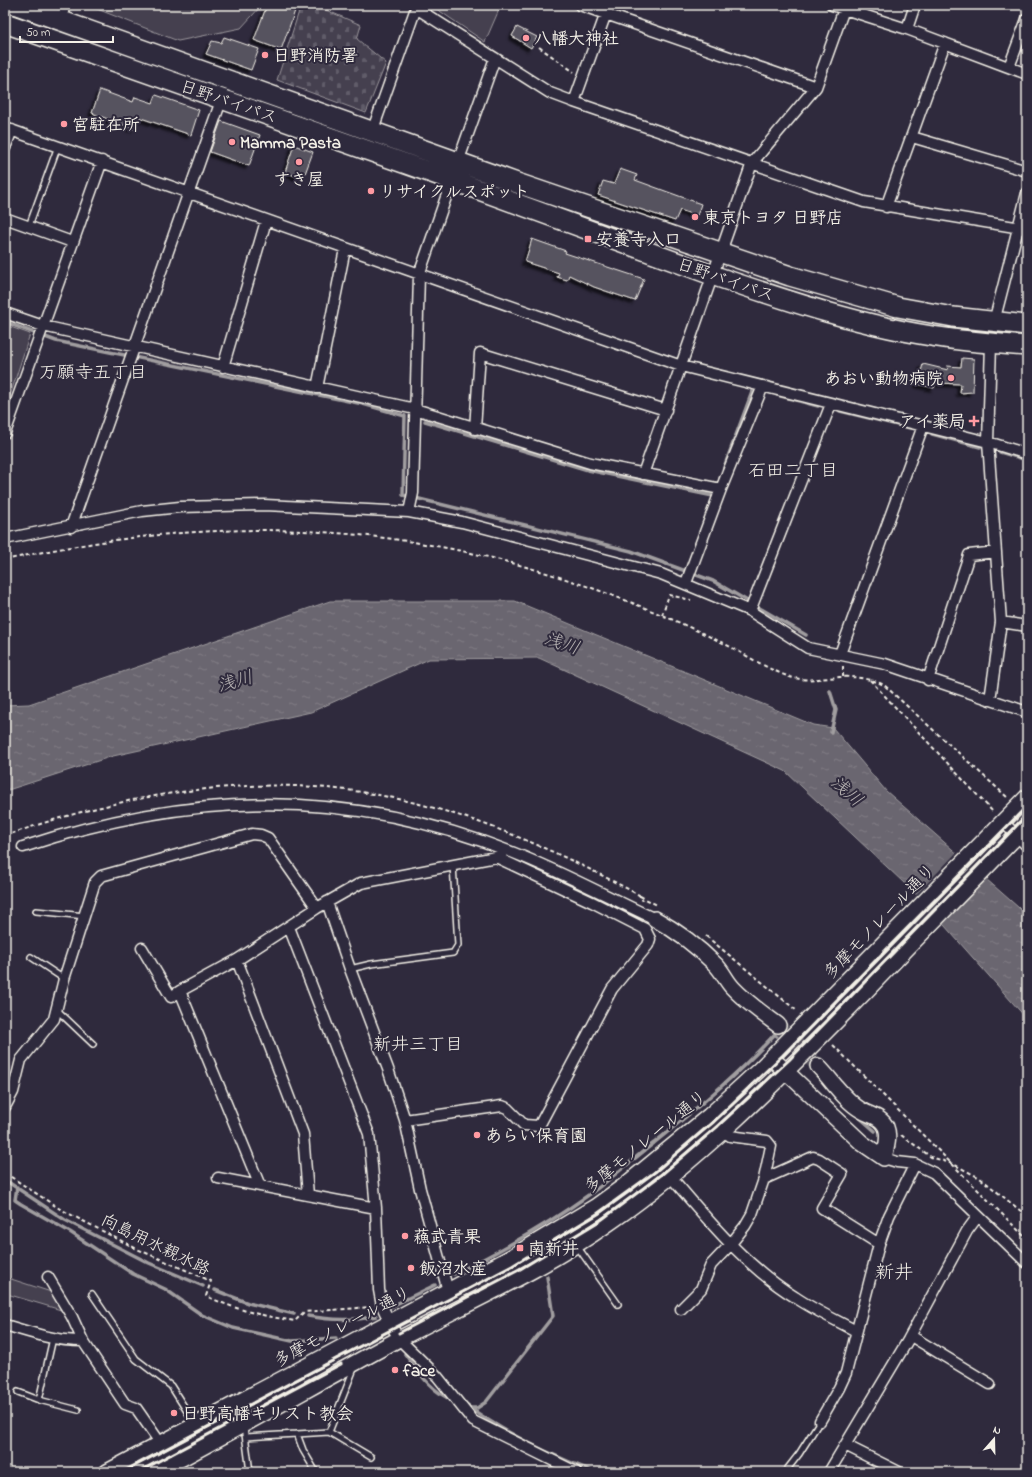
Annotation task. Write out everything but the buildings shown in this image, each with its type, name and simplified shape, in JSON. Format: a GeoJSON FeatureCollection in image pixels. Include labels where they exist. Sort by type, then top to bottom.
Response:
{"type":"FeatureCollection","features":[{"type":"Feature","properties":{"kind":"highway","name":"日野バイパス"},"geometry":{"type":"LineString","coordinates":[[17,5],[63,13],[372,132],[455,171],[712,275],[806,306],[860,321],[944,338],[991,344],[1027,346]]}},
{"type":"Feature","properties":{"kind":"highway","name":"日野バイパス"},"geometry":{"type":"LineString","coordinates":[[5,23],[222,98],[720,252],[804,280],[898,307],[953,317],[1027,325]]}},
{"type":"Feature","properties":{"kind":"main road","name":"多摩モノレール通り"},"geometry":{"type":"LineString","coordinates":[[108,1472],[510,1258],[595,1207],[624,1186],[709,1116],[771,1058],[1027,797]]}},
{"type":"Feature","properties":{"kind":"main road"},"geometry":{"type":"LineString","coordinates":[[154,1448],[160,1471],[245,1431],[356,1364],[399,1340],[518,1279],[607,1225],[670,1177],[724,1130],[785,1071],[830,1037],[1021,837]]}},
{"type":"Feature","properties":{"kind":"main road"},"geometry":{"type":"LineString","coordinates":[[655,919],[670,927],[701,952],[717,966],[732,987],[756,1009],[778,1025]]}},
{"type":"Feature","properties":{"kind":"main road"},"geometry":{"type":"LineString","coordinates":[[771,1058],[862,1143],[884,1158],[888,1137],[886,1127],[880,1120],[861,1110],[849,1100],[818,1066]]}},
{"type":"Feature","properties":{"kind":"street"},"geometry":{"type":"LineString","coordinates":[[580,5],[605,15],[816,87]]}},
{"type":"Feature","properties":{"kind":"street"},"geometry":{"type":"LineString","coordinates":[[574,102],[609,5]]}},
{"type":"Feature","properties":{"kind":"street"},"geometry":{"type":"LineString","coordinates":[[832,5],[907,29],[1027,74]]}},
{"type":"Feature","properties":{"kind":"street"},"geometry":{"type":"LineString","coordinates":[[907,29],[915,5]]}},
{"type":"Feature","properties":{"kind":"street"},"geometry":{"type":"LineString","coordinates":[[372,132],[416,8],[550,93],[574,102],[864,202],[886,207],[1022,229]]}},
{"type":"Feature","properties":{"kind":"street"},"geometry":{"type":"LineString","coordinates":[[642,474],[666,410],[752,163],[816,87],[844,9]]}},
{"type":"Feature","properties":{"kind":"street"},"geometry":{"type":"LineString","coordinates":[[1009,67],[1027,19]]}},
{"type":"Feature","properties":{"kind":"street"},"geometry":{"type":"LineString","coordinates":[[886,207],[945,43]]}},
{"type":"Feature","properties":{"kind":"street"},"geometry":{"type":"LineString","coordinates":[[410,508],[413,492],[419,274],[495,58]]}},
{"type":"Feature","properties":{"kind":"street"},"geometry":{"type":"LineString","coordinates":[[71,526],[222,98]]}},
{"type":"Feature","properties":{"kind":"street"},"geometry":{"type":"LineString","coordinates":[[5,148],[8,129],[102,161],[345,249],[681,366],[988,442],[1027,454]]}},
{"type":"Feature","properties":{"kind":"street"},"geometry":{"type":"LineString","coordinates":[[912,137],[1027,172]]}},
{"type":"Feature","properties":{"kind":"street"},"geometry":{"type":"LineString","coordinates":[[5,433],[102,161]]}},
{"type":"Feature","properties":{"kind":"street"},"geometry":{"type":"LineString","coordinates":[[994,322],[1022,229],[1027,193]]}},
{"type":"Feature","properties":{"kind":"street"},"geometry":{"type":"LineString","coordinates":[[5,218],[72,242]]}},
{"type":"Feature","properties":{"kind":"street"},"geometry":{"type":"LineString","coordinates":[[223,367],[266,221]]}},
{"type":"Feature","properties":{"kind":"street"},"geometry":{"type":"LineString","coordinates":[[317,388],[345,249]]}},
{"type":"Feature","properties":{"kind":"street"},"geometry":{"type":"LineString","coordinates":[[5,313],[43,326],[415,409],[475,429],[590,463],[721,489]]}},
{"type":"Feature","properties":{"kind":"street"},"geometry":{"type":"LineString","coordinates":[[990,700],[1001,622],[988,442],[991,344]]}},
{"type":"Feature","properties":{"kind":"street"},"geometry":{"type":"LineString","coordinates":[[475,429],[480,353],[666,410]]}},
{"type":"Feature","properties":{"kind":"street"},"geometry":{"type":"LineString","coordinates":[[687,581],[721,489],[762,386]]}},
{"type":"Feature","properties":{"kind":"street"},"geometry":{"type":"LineString","coordinates":[[750,610],[831,404]]}},
{"type":"Feature","properties":{"kind":"street"},"geometry":{"type":"LineString","coordinates":[[840,654],[923,426]]}},
{"type":"Feature","properties":{"kind":"street"},"geometry":{"type":"LineString","coordinates":[[5,539],[149,510],[201,506],[410,508],[629,564],[687,581],[750,610],[808,648],[885,664],[928,680],[1027,712]]}},
{"type":"Feature","properties":{"kind":"street"},"geometry":{"type":"LineString","coordinates":[[928,680],[969,555],[996,552]]}},
{"type":"Feature","properties":{"kind":"street"},"geometry":{"type":"LineString","coordinates":[[1001,622],[1027,626]]}},
{"type":"Feature","properties":{"kind":"street"},"geometry":{"type":"LineString","coordinates":[[23,846],[88,826],[132,817],[215,806],[279,804],[361,810],[422,822],[515,853],[655,919]]}},
{"type":"Feature","properties":{"kind":"street"},"geometry":{"type":"LineString","coordinates":[[1001,824],[1021,837]]}},
{"type":"Feature","properties":{"kind":"street"},"geometry":{"type":"LineString","coordinates":[[5,1107],[13,1092],[21,1060],[54,1019],[64,979],[95,882],[102,876],[252,834],[261,835],[268,838],[317,908]]}},
{"type":"Feature","properties":{"kind":"street"},"geometry":{"type":"LineString","coordinates":[[142,948],[171,997],[237,960],[317,908],[361,882],[515,853]]}},
{"type":"Feature","properties":{"kind":"street"},"geometry":{"type":"LineString","coordinates":[[405,1120],[502,1106],[507,1108],[524,1125],[539,1126],[612,989],[648,944],[650,939],[645,929],[592,902],[496,857]]}},
{"type":"Feature","properties":{"kind":"street"},"geometry":{"type":"LineString","coordinates":[[327,902],[405,1120],[420,1189],[448,1291]]}},
{"type":"Feature","properties":{"kind":"street"},"geometry":{"type":"LineString","coordinates":[[289,927],[369,1134],[376,1208],[379,1290],[382,1306],[390,1323],[399,1340],[437,1376],[459,1406],[473,1421],[576,1472]]}},
{"type":"Feature","properties":{"kind":"street"},"geometry":{"type":"LineString","coordinates":[[237,960],[303,1134],[308,1196]]}},
{"type":"Feature","properties":{"kind":"street"},"geometry":{"type":"LineString","coordinates":[[180,991],[260,1186]]}},
{"type":"Feature","properties":{"kind":"street"},"geometry":{"type":"LineString","coordinates":[[681,1309],[701,1289],[711,1265],[745,1226],[752,1214],[764,1179],[771,1146],[767,1141],[730,1136],[724,1130]]}},
{"type":"Feature","properties":{"kind":"street"},"geometry":{"type":"LineString","coordinates":[[764,1179],[813,1157],[819,1159],[842,1174],[822,1208],[879,1244]]}},
{"type":"Feature","properties":{"kind":"street"},"geometry":{"type":"LineString","coordinates":[[884,1158],[897,1162],[915,1164],[940,1178],[1027,1263]]}},
{"type":"Feature","properties":{"kind":"street"},"geometry":{"type":"LineString","coordinates":[[820,1421],[840,1388],[846,1373],[879,1244],[889,1216],[915,1164]]}},
{"type":"Feature","properties":{"kind":"street"},"geometry":{"type":"LineString","coordinates":[[670,1177],[730,1245],[756,1269],[794,1297],[856,1331]]}},
{"type":"Feature","properties":{"kind":"street"},"geometry":{"type":"LineString","coordinates":[[218,1178],[376,1208]]}},
{"type":"Feature","properties":{"kind":"street"},"geometry":{"type":"LineString","coordinates":[[828,1472],[911,1336],[967,1231],[978,1216]]}},
{"type":"Feature","properties":{"kind":"street"},"geometry":{"type":"LineString","coordinates":[[48,1277],[72,1317],[83,1341],[125,1404],[136,1408],[154,1448]]}},
{"type":"Feature","properties":{"kind":"street"},"geometry":{"type":"LineString","coordinates":[[5,1325],[53,1338],[83,1341]]}},
{"type":"Feature","properties":{"kind":"street"},"geometry":{"type":"LineString","coordinates":[[911,1336],[990,1384]]}},
{"type":"Feature","properties":{"kind":"street"},"geometry":{"type":"LineString","coordinates":[[845,1445],[899,1472]]}},
{"type":"Feature","properties":{"kind":"lane"},"geometry":{"type":"LineString","coordinates":[[29,226],[58,146]]}},
{"type":"Feature","properties":{"kind":"lane"},"geometry":{"type":"LineString","coordinates":[[350,969],[371,964],[453,953],[458,945],[453,865]]}},
{"type":"Feature","properties":{"kind":"lane"},"geometry":{"type":"LineString","coordinates":[[36,910],[85,916]]}},
{"type":"Feature","properties":{"kind":"lane"},"geometry":{"type":"LineString","coordinates":[[31,957],[64,979]]}},
{"type":"Feature","properties":{"kind":"lane"},"geometry":{"type":"LineString","coordinates":[[56,1010],[93,1044]]}},
{"type":"Feature","properties":{"kind":"lane"},"geometry":{"type":"LineString","coordinates":[[576,1245],[618,1304]]}},
{"type":"Feature","properties":{"kind":"lane"},"geometry":{"type":"LineString","coordinates":[[92,1294],[136,1359],[171,1386],[196,1426]]}},
{"type":"Feature","properties":{"kind":"lane"},"geometry":{"type":"LineString","coordinates":[[39,1400],[53,1338]]}},
{"type":"Feature","properties":{"kind":"lane"},"geometry":{"type":"LineString","coordinates":[[329,1432],[356,1364]]}},
{"type":"Feature","properties":{"kind":"lane"},"geometry":{"type":"LineString","coordinates":[[18,1392],[39,1400],[78,1410]]}},
{"type":"Feature","properties":{"kind":"lane"},"geometry":{"type":"LineString","coordinates":[[786,1472],[820,1421]]}},
{"type":"Feature","properties":{"kind":"lane"},"geometry":{"type":"LineString","coordinates":[[250,1472],[245,1431],[297,1434],[329,1432],[371,1458]]}},
{"type":"Feature","properties":{"kind":"lane"},"geometry":{"type":"LineString","coordinates":[[297,1434],[303,1450],[316,1472]]}},
{"type":"Feature","properties":{"kind":"path"},"geometry":{"type":"LineString","coordinates":[[539,47],[583,78]]}},
{"type":"Feature","properties":{"kind":"path"},"geometry":{"type":"LineString","coordinates":[[5,560],[84,545],[194,531],[299,529],[399,539],[511,562],[591,588],[662,615],[790,677],[810,680],[843,676],[880,683],[890,688],[922,720],[1010,799]]}},
{"type":"Feature","properties":{"kind":"path"},"geometry":{"type":"LineString","coordinates":[[662,615],[669,595],[694,600]]}},
{"type":"Feature","properties":{"kind":"path"},"geometry":{"type":"LineString","coordinates":[[870,680],[1001,824]]}},
{"type":"Feature","properties":{"kind":"path"},"geometry":{"type":"LineString","coordinates":[[830,1037],[975,1189],[1027,1239]]}},
{"type":"Feature","properties":{"kind":"path"},"geometry":{"type":"LineString","coordinates":[[886,1127],[895,1130],[931,1157],[952,1164],[980,1178],[1027,1216]]}},
{"type":"Feature","properties":{"kind":"path","name":"向島用水親水路"},"geometry":{"type":"LineString","coordinates":[[5,1173],[60,1209],[137,1248],[211,1282],[206,1296],[222,1304],[257,1316],[295,1321],[304,1312],[382,1306]]}},
{"type":"Feature","properties":{"kind":"green space"},"geometry":{"type":"Polygon","coordinates":[[[87,5],[262,5],[241,28],[178,41],[87,5]]]}},
{"type":"Feature","properties":{"kind":"green space"},"geometry":{"type":"Polygon","coordinates":[[[301,5],[314,5],[361,25],[357,39],[386,63],[366,113],[277,80],[301,5]]]}},
{"type":"Feature","properties":{"kind":"green space"},"geometry":{"type":"Polygon","coordinates":[[[431,5],[501,5],[485,42],[431,5]]]}},
{"type":"Feature","properties":{"kind":"green space"},"geometry":{"type":"Polygon","coordinates":[[[5,325],[30,334],[5,411],[5,325]]]}},
{"type":"Feature","properties":{"kind":"green space"},"geometry":{"type":"Polygon","coordinates":[[[5,1277],[51,1292],[61,1310],[7,1294],[5,1277]]]}},
{"type":"Feature","properties":{"kind":"water","name":"浅川"},"geometry":{"type":"Polygon","coordinates":[[[330,601],[515,601],[813,725],[833,728],[886,791],[1027,915],[1027,1019],[921,899],[785,771],[539,658],[429,659],[311,712],[113,756],[5,791],[5,705],[29,704],[330,601]]]}},
{"type":"Feature","properties":{"kind":"pier"},"geometry":{"type":"Polygon","coordinates":[[[958,851],[988,878],[942,925],[915,896],[958,851]]]}},
{"type":"Feature","properties":{"kind":"waterway"},"geometry":{"type":"LineString","coordinates":[[5,322],[56,341],[363,404],[405,416],[403,495],[631,551],[713,581],[806,635]]}},
{"type":"Feature","properties":{"kind":"waterway"},"geometry":{"type":"LineString","coordinates":[[720,478],[752,392]]}},
{"type":"Feature","properties":{"kind":"waterway"},"geometry":{"type":"LineString","coordinates":[[777,395],[818,406]]}},
{"type":"Feature","properties":{"kind":"waterway"},"geometry":{"type":"LineString","coordinates":[[840,411],[910,428]]}},
{"type":"Feature","properties":{"kind":"waterway"},"geometry":{"type":"LineString","coordinates":[[425,421],[588,470],[713,496]]}},
{"type":"Feature","properties":{"kind":"waterway"},"geometry":{"type":"LineString","coordinates":[[932,434],[980,447]]}},
{"type":"Feature","properties":{"kind":"waterway"},"geometry":{"type":"LineString","coordinates":[[1000,452],[1027,460]]}},
{"type":"Feature","properties":{"kind":"waterway"},"geometry":{"type":"LineString","coordinates":[[830,691],[836,710],[831,732]]}},
{"type":"Feature","properties":{"kind":"waterway"},"geometry":{"type":"LineString","coordinates":[[454,1274],[524,1237],[590,1194],[701,1104],[732,1077],[775,1034],[777,1036]]}},
{"type":"Feature","properties":{"kind":"waterway"},"geometry":{"type":"LineString","coordinates":[[859,1117],[875,1131]]}},
{"type":"Feature","properties":{"kind":"waterway"},"geometry":{"type":"LineString","coordinates":[[5,1180],[65,1220],[149,1263],[203,1286]]}},
{"type":"Feature","properties":{"kind":"waterway"},"geometry":{"type":"LineString","coordinates":[[17,1187],[15,1200],[70,1232],[133,1274],[165,1289],[202,1315],[233,1328],[292,1341],[336,1338]]}},
{"type":"Feature","properties":{"kind":"waterway"},"geometry":{"type":"LineString","coordinates":[[469,1408],[477,1408],[486,1402],[553,1316],[547,1277]]}},
{"type":"Feature","properties":{"kind":"waterway"},"geometry":{"type":"LineString","coordinates":[[390,1307],[435,1285]]}},
{"type":"Feature","properties":{"kind":"waterway"},"geometry":{"type":"LineString","coordinates":[[215,1290],[248,1303],[294,1314]]}},
{"type":"Feature","properties":{"kind":"waterway"},"geometry":{"type":"LineString","coordinates":[[308,1316],[342,1319],[359,1319],[376,1316]]}},
{"type":"Feature","properties":{"kind":"waterway"},"geometry":{"type":"LineString","coordinates":[[405,1354],[432,1387],[445,1397],[453,1400]]}},
{"type":"Feature","properties":{"kind":"waterway"},"geometry":{"type":"LineString","coordinates":[[466,1405],[496,1425],[528,1443],[594,1472]]}},
{"type":"Feature","properties":{"kind":"tunnel"},"geometry":{"type":"LineString","coordinates":[[778,1025],[818,1066]]}},
{"type":"Feature","properties":{"kind":"railway"},"geometry":{"type":"LineString","coordinates":[[122,1472],[512,1266],[597,1214],[655,1172],[714,1121],[783,1055],[1027,806]]}},
{"type":"Feature","properties":{"kind":"railway"},"geometry":{"type":"LineString","coordinates":[[399,1333],[517,1271],[601,1220],[661,1175],[718,1126],[789,1060],[1027,815]]}},
{"type":"Feature","properties":{"kind":"railway"},"geometry":{"type":"LineString","coordinates":[[138,1472],[341,1364]]}},
{"type":"Feature","properties":{"kind":"place","name":"八幡大神社"},"geometry":{"type":"Point","coordinates":[526,38]}},
{"type":"Feature","properties":{"kind":"place","name":"日野消防署"},"geometry":{"type":"Point","coordinates":[265,55]}},
{"type":"Feature","properties":{"kind":"place","name":"宮駐在所"},"geometry":{"type":"Point","coordinates":[64,124]}},
{"type":"Feature","properties":{"kind":"place","name":"Mamma Pasta"},"geometry":{"type":"Point","coordinates":[232,142]}},
{"type":"Feature","properties":{"kind":"place","name":"すき屋"},"geometry":{"type":"Point","coordinates":[299,162]}},
{"type":"Feature","properties":{"kind":"place","name":"リサイクルスポット"},"geometry":{"type":"Point","coordinates":[371,191]}},
{"type":"Feature","properties":{"kind":"place","name":"東京トヨタ 日野店"},"geometry":{"type":"Point","coordinates":[695,217]}},
{"type":"Feature","properties":{"kind":"place","name":"安養寺入口"},"geometry":{"type":"Point","coordinates":[588,239]}},
{"type":"Feature","properties":{"kind":"place","name":"あおい動物病院"},"geometry":{"type":"Point","coordinates":[951,378]}},
{"type":"Feature","properties":{"kind":"place","name":"アイ薬局"},"geometry":{"type":"Point","coordinates":[974,421]}},
{"type":"Feature","properties":{"kind":"place","name":"あらい保育園"},"geometry":{"type":"Point","coordinates":[477,1135]}},
{"type":"Feature","properties":{"kind":"place","name":"蘓武青果"},"geometry":{"type":"Point","coordinates":[405,1236]}},
{"type":"Feature","properties":{"kind":"place","name":"南新井"},"geometry":{"type":"Point","coordinates":[520,1248]}},
{"type":"Feature","properties":{"kind":"place","name":"飯沼水産"},"geometry":{"type":"Point","coordinates":[411,1268]}},
{"type":"Feature","properties":{"kind":"place","name":"face"},"geometry":{"type":"Point","coordinates":[395,1370]}},
{"type":"Feature","properties":{"kind":"place","name":"日野高幡キリスト教会"},"geometry":{"type":"Point","coordinates":[174,1413]}},
{"type":"Feature","properties":{"kind":"district","name":"万願寺五丁目"},"geometry":{"type":"Point","coordinates":[93,372]}},
{"type":"Feature","properties":{"kind":"district","name":"石田二丁目"},"geometry":{"type":"Point","coordinates":[793,470]}},
{"type":"Feature","properties":{"kind":"district","name":"新井三丁目"},"geometry":{"type":"Point","coordinates":[418,1044]}},
{"type":"Feature","properties":{"kind":"district","name":"新井"},"geometry":{"type":"Point","coordinates":[894,1271]}}]}
